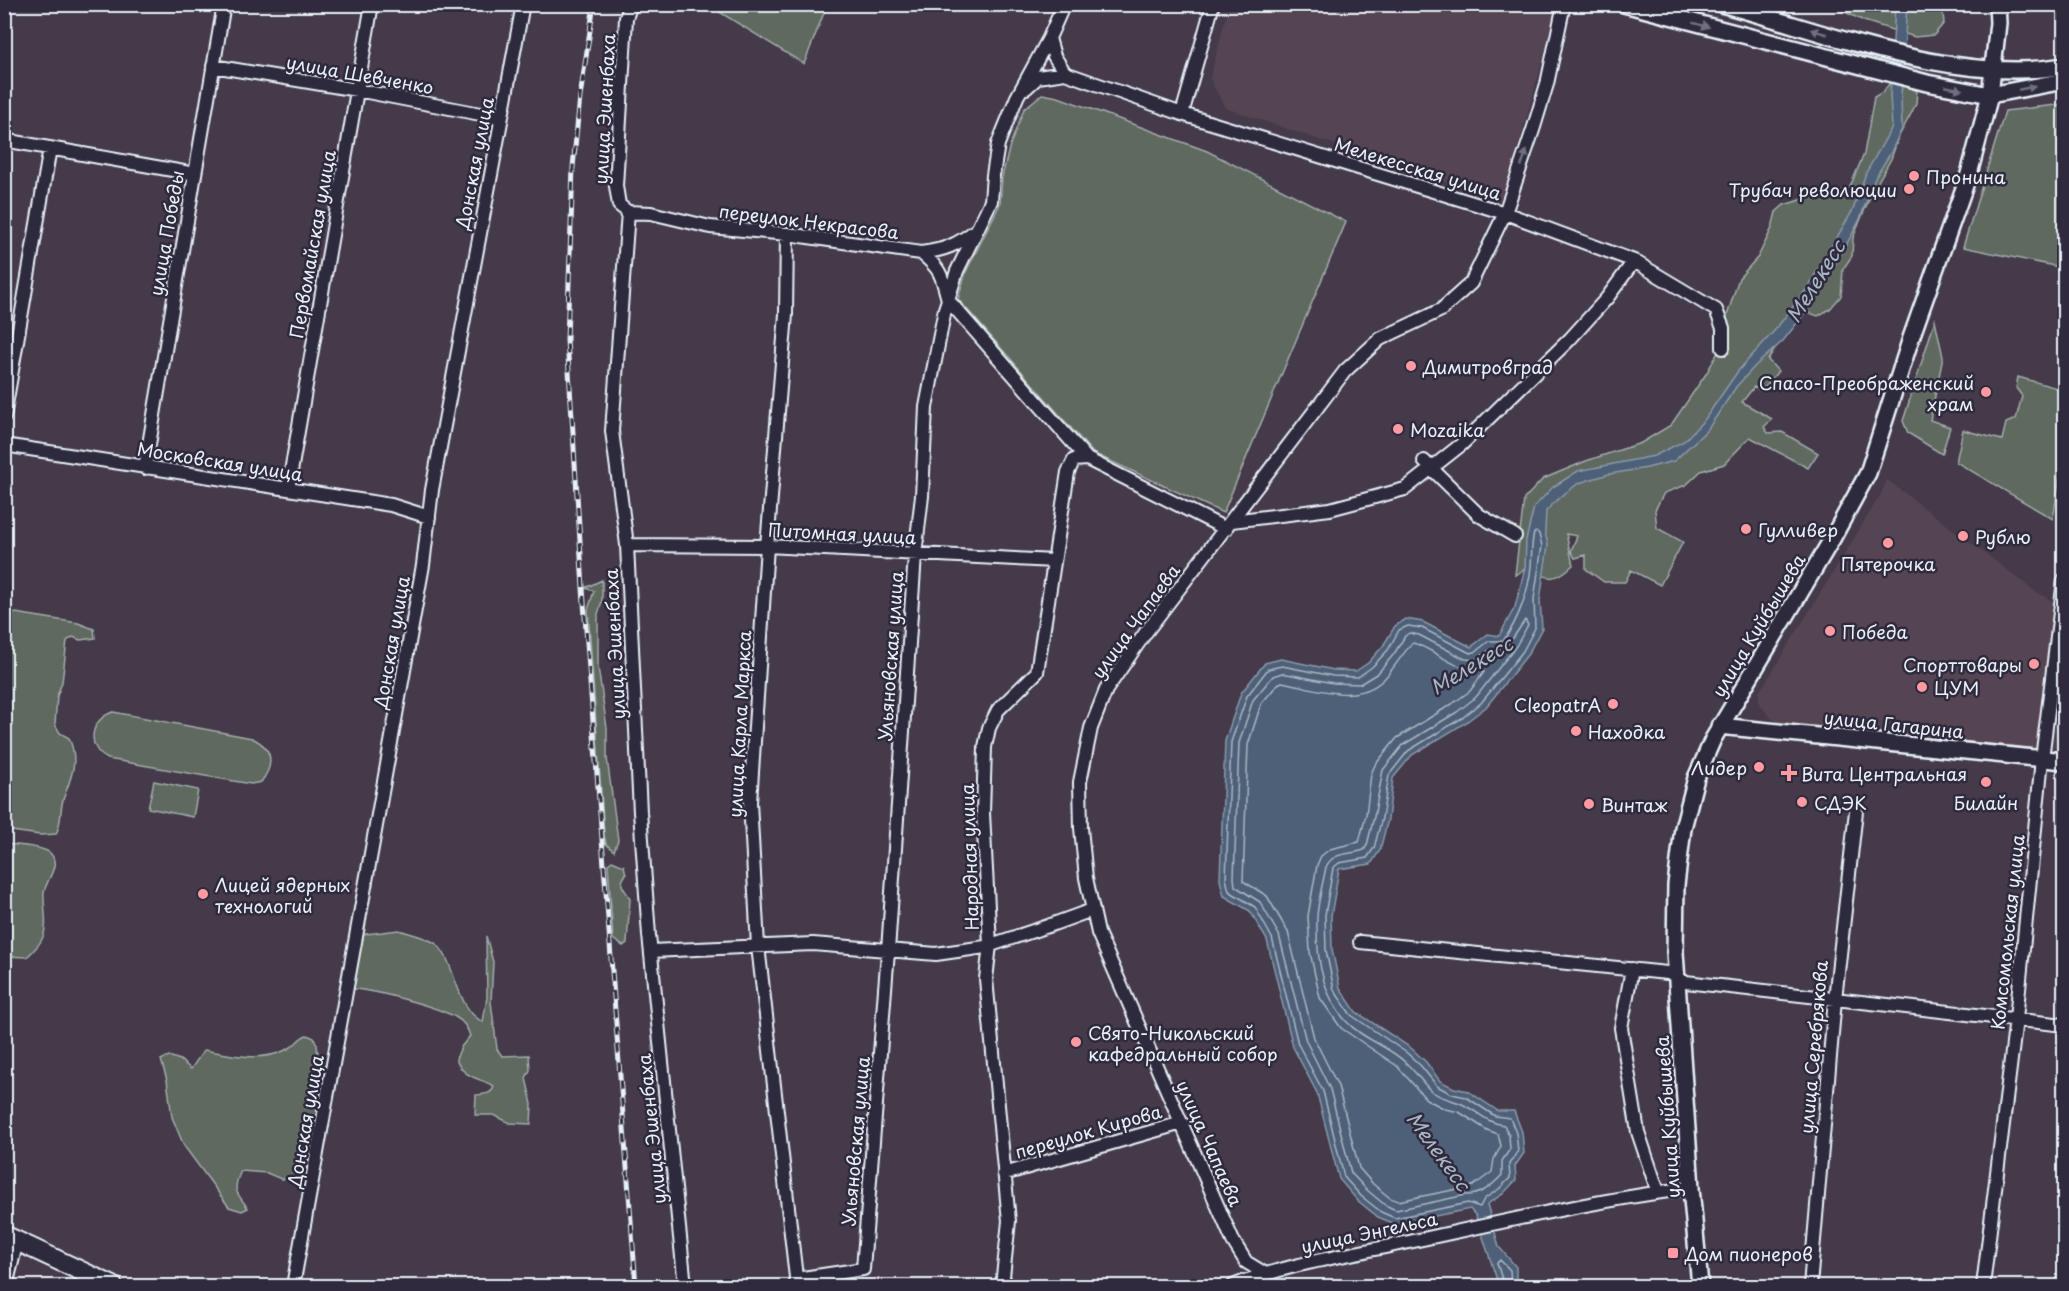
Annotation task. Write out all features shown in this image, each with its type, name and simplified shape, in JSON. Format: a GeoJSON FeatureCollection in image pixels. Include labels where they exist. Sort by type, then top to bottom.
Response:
{"type":"FeatureCollection","features":[{"type":"Feature","properties":{"kind":"highway"},"geometry":{"type":"LineString","coordinates":[[11,1238],[113,1287]]}},
{"type":"Feature","properties":{"kind":"main road"},"geometry":{"type":"LineString","coordinates":[[1624,4],[1918,80],[1990,95],[2064,81]]}},
{"type":"Feature","properties":{"kind":"main road"},"geometry":{"type":"LineString","coordinates":[[1721,4],[1923,60],[1994,70],[2034,70],[2064,66]]}},
{"type":"Feature","properties":{"kind":"main road","name":"улица Куйбышева"},"geometry":{"type":"LineString","coordinates":[[1700,1287],[1677,978],[1676,885],[1683,828],[1696,778],[1719,726],[1832,539],[1868,473],[1911,338],[1959,205],[1990,95],[1998,22],[1997,4]]}},
{"type":"Feature","properties":{"kind":"main road","name":"улица Гагарина"},"geometry":{"type":"LineString","coordinates":[[1719,726],[2064,761]]}},
{"type":"Feature","properties":{"kind":"street","name":"улица Победы"},"geometry":{"type":"LineString","coordinates":[[145,468],[224,4]]}},
{"type":"Feature","properties":{"kind":"street","name":"Первомайская улица"},"geometry":{"type":"LineString","coordinates":[[288,489],[372,4]]}},
{"type":"Feature","properties":{"kind":"street","name":"Донская улица"},"geometry":{"type":"LineString","coordinates":[[293,1287],[423,565],[432,490],[524,4]]}},
{"type":"Feature","properties":{"kind":"street","name":"улица Эшенбаха"},"geometry":{"type":"LineString","coordinates":[[631,4],[626,18],[616,186],[620,205],[628,212],[612,431],[627,545],[640,812],[651,951],[685,1287]]}},
{"type":"Feature","properties":{"kind":"street","name":"Ульяновская улица"},"geometry":{"type":"LineString","coordinates":[[796,1283],[862,1269],[888,951],[915,555],[922,496],[926,407],[948,300],[957,271],[991,201],[998,144],[1017,97],[1049,38],[1064,4]]}},
{"type":"Feature","properties":{"kind":"street"},"geometry":{"type":"LineString","coordinates":[[1182,114],[1213,4]]}},
{"type":"Feature","properties":{"kind":"street","name":"Мелекесская улица"},"geometry":{"type":"LineString","coordinates":[[1065,73],[1182,114],[1505,213],[1547,84],[1564,4]]}},
{"type":"Feature","properties":{"kind":"street"},"geometry":{"type":"LineString","coordinates":[[1017,97],[1038,77],[1065,73],[1054,56],[1049,38]]}},
{"type":"Feature","properties":{"kind":"street","name":"улица Шевченко"},"geometry":{"type":"LineString","coordinates":[[213,66],[357,90],[501,118]]}},
{"type":"Feature","properties":{"kind":"street"},"geometry":{"type":"LineString","coordinates":[[4,140],[195,174]]}},
{"type":"Feature","properties":{"kind":"street"},"geometry":{"type":"LineString","coordinates":[[4,417],[50,148]]}},
{"type":"Feature","properties":{"kind":"street","name":"переулок Некрасова"},"geometry":{"type":"LineString","coordinates":[[628,212],[651,213],[710,227],[787,234],[921,254],[939,251],[960,243],[979,227]]}},
{"type":"Feature","properties":{"kind":"street"},"geometry":{"type":"LineString","coordinates":[[1505,213],[1634,261],[1716,310],[1723,328],[1723,348]]}},
{"type":"Feature","properties":{"kind":"street","name":"улица Чапаева"},"geometry":{"type":"LineString","coordinates":[[1264,1273],[1246,1262],[1233,1241],[1098,933],[1092,910],[1081,828],[1080,782],[1091,728],[1106,690],[1146,632],[1345,371],[1380,339],[1442,310],[1471,283],[1505,213]]}},
{"type":"Feature","properties":{"kind":"street","name":"улица Карла Маркса"},"geometry":{"type":"LineString","coordinates":[[787,234],[786,314],[767,546],[750,802],[758,946],[796,1283]]}},
{"type":"Feature","properties":{"kind":"street"},"geometry":{"type":"LineString","coordinates":[[921,254],[936,265],[944,281],[948,300],[1087,459],[1229,525],[1330,509],[1405,489],[1427,465],[1462,444],[1570,339],[1607,298],[1634,261]]}},
{"type":"Feature","properties":{"kind":"street","name":"Московская улица"},"geometry":{"type":"LineString","coordinates":[[4,445],[392,505],[429,517]]}},
{"type":"Feature","properties":{"kind":"street","name":"Народная улица"},"geometry":{"type":"LineString","coordinates":[[1002,1287],[1009,1221],[986,979],[990,945],[983,813],[985,747],[989,728],[998,710],[1037,672],[1068,472],[1074,460],[1087,459]]}},
{"type":"Feature","properties":{"kind":"street"},"geometry":{"type":"LineString","coordinates":[[1427,465],[1479,515],[1515,536]]}},
{"type":"Feature","properties":{"kind":"street","name":"Питомная улица"},"geometry":{"type":"LineString","coordinates":[[627,545],[767,546],[1054,561]]}},
{"type":"Feature","properties":{"kind":"street","name":"Комсомольская улица"},"geometry":{"type":"LineString","coordinates":[[1983,1287],[2016,1019],[2042,759],[2064,580]]}},
{"type":"Feature","properties":{"kind":"street","name":"улица Серебрякова"},"geometry":{"type":"LineString","coordinates":[[1810,1287],[1835,999],[1856,811]]}},
{"type":"Feature","properties":{"kind":"street"},"geometry":{"type":"LineString","coordinates":[[651,951],[813,944],[936,954],[990,945],[1092,910]]}},
{"type":"Feature","properties":{"kind":"street"},"geometry":{"type":"LineString","coordinates":[[1360,942],[1632,969],[1677,978],[1835,999],[2064,1025]]}},
{"type":"Feature","properties":{"kind":"street"},"geometry":{"type":"LineString","coordinates":[[1632,969],[1621,1028],[1638,1132],[1658,1192]]}},
{"type":"Feature","properties":{"kind":"street","name":"переулок Кирова"},"geometry":{"type":"LineString","coordinates":[[1004,1174],[1182,1123]]}},
{"type":"Feature","properties":{"kind":"street","name":"улица Энгельса"},"geometry":{"type":"LineString","coordinates":[[1233,1287],[1264,1273],[1503,1222],[1658,1192],[1691,1188]]}},
{"type":"Feature","properties":{"kind":"street"},"geometry":{"type":"LineString","coordinates":[[6,1287],[11,1238]]}},
{"type":"Feature","properties":{"kind":"shaded area"},"geometry":{"type":"Polygon","coordinates":[[[1229,5],[1558,5],[1503,201],[1225,108],[1210,79],[1229,5]]]}},
{"type":"Feature","properties":{"kind":"shaded area"},"geometry":{"type":"Polygon","coordinates":[[[1887,480],[2035,591],[2057,604],[2038,749],[1786,725],[1772,719],[1759,704],[1759,693],[1880,496],[1887,480]]]}},
{"type":"Feature","properties":{"kind":"shaded area"},"geometry":{"type":"Polygon","coordinates":[[[2064,647],[2064,749],[2053,748],[2064,647]]]}},
{"type":"Feature","properties":{"kind":"green space"},"geometry":{"type":"Polygon","coordinates":[[[708,5],[827,5],[804,64],[708,5]]]}},
{"type":"Feature","properties":{"kind":"green space"},"geometry":{"type":"Polygon","coordinates":[[[1830,5],[1942,5],[1944,23],[1934,35],[1915,37],[1864,21],[1830,5]]]}},
{"type":"Feature","properties":{"kind":"green space"},"geometry":{"type":"Polygon","coordinates":[[[1889,84],[1907,86],[1917,91],[1916,103],[1899,136],[1891,159],[1872,192],[1853,238],[1852,256],[1843,269],[1841,296],[1830,309],[1818,316],[1804,311],[1784,333],[1768,360],[1778,371],[1762,391],[1754,387],[1742,402],[1772,419],[1764,427],[1768,433],[1782,432],[1818,453],[1808,468],[1750,437],[1724,464],[1701,471],[1686,485],[1664,493],[1655,510],[1657,528],[1683,542],[1660,585],[1631,570],[1625,582],[1604,582],[1586,569],[1586,555],[1575,558],[1571,551],[1577,536],[1566,534],[1573,565],[1566,571],[1556,577],[1546,577],[1527,568],[1515,575],[1524,499],[1543,479],[1586,461],[1641,443],[1671,425],[1706,374],[1723,343],[1726,319],[1739,278],[1758,257],[1772,228],[1776,212],[1784,205],[1849,189],[1864,154],[1874,97],[1883,92],[1889,84]]]}},
{"type":"Feature","properties":{"kind":"green space"},"geometry":{"type":"Polygon","coordinates":[[[1042,94],[1058,97],[1207,151],[1346,222],[1223,513],[1093,453],[958,299],[966,272],[1000,204],[1002,177],[1010,145],[1024,109],[1042,94]]]}},
{"type":"Feature","properties":{"kind":"green space"},"geometry":{"type":"Polygon","coordinates":[[[2064,104],[2064,268],[1963,247],[2005,111],[2064,104]]]}},
{"type":"Feature","properties":{"kind":"green space"},"geometry":{"type":"Polygon","coordinates":[[[1935,320],[1943,357],[1930,420],[1950,427],[1942,454],[1908,433],[1903,421],[1935,320]]]}},
{"type":"Feature","properties":{"kind":"green space"},"geometry":{"type":"Polygon","coordinates":[[[2018,377],[2064,390],[2064,450],[2053,519],[1956,462],[1963,430],[2002,440],[2006,423],[2016,419],[2022,396],[2016,388],[2018,377]]]}},
{"type":"Feature","properties":{"kind":"green space"},"geometry":{"type":"Polygon","coordinates":[[[602,580],[602,601],[598,614],[598,667],[607,728],[607,758],[618,840],[614,851],[606,844],[604,835],[588,610],[594,591],[585,588],[602,580]]]}},
{"type":"Feature","properties":{"kind":"green space"},"geometry":{"type":"Polygon","coordinates":[[[9,612],[78,623],[94,629],[95,638],[80,640],[73,637],[67,641],[62,682],[57,696],[55,724],[60,733],[69,738],[74,761],[56,834],[40,835],[5,830],[4,616],[9,612]]]}},
{"type":"Feature","properties":{"kind":"green space"},"geometry":{"type":"Polygon","coordinates":[[[113,712],[252,738],[268,752],[270,763],[268,769],[261,782],[251,784],[108,759],[96,748],[93,734],[99,721],[113,712]]]}},
{"type":"Feature","properties":{"kind":"green space"},"geometry":{"type":"Polygon","coordinates":[[[154,781],[198,790],[193,817],[148,808],[154,781]]]}},
{"type":"Feature","properties":{"kind":"green space"},"geometry":{"type":"Polygon","coordinates":[[[5,844],[41,849],[50,853],[54,863],[44,893],[44,934],[39,944],[27,957],[5,956],[5,844]]]}},
{"type":"Feature","properties":{"kind":"green space"},"geometry":{"type":"Polygon","coordinates":[[[612,861],[624,866],[626,874],[622,884],[630,899],[627,943],[623,946],[613,939],[608,864],[612,861]]]}},
{"type":"Feature","properties":{"kind":"green space"},"geometry":{"type":"Polygon","coordinates":[[[399,930],[431,941],[442,950],[466,1006],[483,1022],[487,997],[486,936],[493,962],[491,1002],[497,1049],[502,1056],[529,1055],[530,1070],[526,1078],[532,1104],[531,1124],[510,1123],[494,1115],[475,1115],[476,1095],[490,1093],[494,1086],[467,1074],[459,1065],[456,1059],[461,1047],[470,1036],[459,1020],[436,1009],[406,1000],[353,989],[350,984],[361,937],[366,934],[399,930]]]}},
{"type":"Feature","properties":{"kind":"green space"},"geometry":{"type":"Polygon","coordinates":[[[307,1035],[314,1038],[317,1045],[321,1088],[307,1167],[294,1179],[281,1179],[267,1173],[241,1171],[236,1187],[248,1208],[242,1211],[229,1207],[184,1146],[172,1117],[167,1080],[161,1060],[169,1056],[180,1060],[191,1069],[204,1050],[246,1057],[267,1056],[288,1049],[307,1035]]]}},
{"type":"Feature","properties":{"kind":"water","name":"Мелекесс"},"geometry":{"type":"Polygon","coordinates":[[[1895,5],[1907,5],[1901,97],[1902,129],[1875,178],[1860,219],[1823,286],[1783,341],[1755,366],[1736,387],[1708,429],[1674,461],[1609,474],[1579,483],[1546,511],[1545,532],[1548,545],[1540,600],[1542,628],[1528,654],[1486,707],[1465,723],[1412,755],[1393,778],[1388,819],[1380,850],[1371,864],[1339,869],[1331,916],[1332,949],[1340,988],[1356,1012],[1411,1048],[1426,1062],[1440,1081],[1454,1088],[1468,1091],[1498,1111],[1514,1111],[1522,1132],[1524,1153],[1515,1166],[1516,1180],[1503,1194],[1487,1204],[1499,1247],[1516,1267],[1516,1286],[1499,1286],[1476,1216],[1470,1209],[1395,1224],[1378,1217],[1357,1200],[1339,1179],[1317,1093],[1293,1047],[1267,940],[1250,911],[1224,896],[1220,880],[1225,741],[1241,693],[1265,663],[1281,659],[1334,670],[1356,671],[1368,663],[1383,646],[1395,626],[1406,619],[1423,622],[1471,647],[1488,634],[1499,636],[1515,607],[1525,568],[1526,540],[1534,507],[1553,487],[1578,471],[1654,456],[1684,441],[1705,419],[1738,371],[1775,330],[1806,290],[1853,210],[1866,173],[1892,127],[1890,96],[1895,5]]]}},
{"type":"Feature","properties":{"kind":"railway"},"geometry":{"type":"LineString","coordinates":[[594,4],[580,97],[573,167],[567,340],[584,603],[636,1286]]}},
{"type":"Feature","properties":{"kind":"place","name":"Пронина"},"geometry":{"type":"Point","coordinates":[1914,176]}},
{"type":"Feature","properties":{"kind":"place","name":"Трубач революции"},"geometry":{"type":"Point","coordinates":[1909,189]}},
{"type":"Feature","properties":{"kind":"place","name":"Димитровград"},"geometry":{"type":"Point","coordinates":[1411,366]}},
{"type":"Feature","properties":{"kind":"place","name":"Спасо-Преображенский храм"},"geometry":{"type":"Point","coordinates":[1986,392]}},
{"type":"Feature","properties":{"kind":"place","name":"Mozaika"},"geometry":{"type":"Point","coordinates":[1398,429]}},
{"type":"Feature","properties":{"kind":"place","name":"Гулливер"},"geometry":{"type":"Point","coordinates":[1746,529]}},
{"type":"Feature","properties":{"kind":"place","name":"Рублю"},"geometry":{"type":"Point","coordinates":[1963,536]}},
{"type":"Feature","properties":{"kind":"place","name":"Пятерочка"},"geometry":{"type":"Point","coordinates":[1888,543]}},
{"type":"Feature","properties":{"kind":"place","name":"Победа"},"geometry":{"type":"Point","coordinates":[1830,631]}},
{"type":"Feature","properties":{"kind":"place","name":"Спорттовары"},"geometry":{"type":"Point","coordinates":[2034,664]}},
{"type":"Feature","properties":{"kind":"place","name":"ЦУМ"},"geometry":{"type":"Point","coordinates":[1922,687]}},
{"type":"Feature","properties":{"kind":"place","name":"CleopatrA"},"geometry":{"type":"Point","coordinates":[1613,704]}},
{"type":"Feature","properties":{"kind":"place","name":"Находка"},"geometry":{"type":"Point","coordinates":[1576,731]}},
{"type":"Feature","properties":{"kind":"place","name":"Лидер"},"geometry":{"type":"Point","coordinates":[1759,767]}},
{"type":"Feature","properties":{"kind":"place","name":"Вита Центральная"},"geometry":{"type":"Point","coordinates":[1789,773]}},
{"type":"Feature","properties":{"kind":"place","name":"Билайн"},"geometry":{"type":"Point","coordinates":[1986,782]}},
{"type":"Feature","properties":{"kind":"place","name":"СДЭК"},"geometry":{"type":"Point","coordinates":[1802,802]}},
{"type":"Feature","properties":{"kind":"place","name":"Винтаж"},"geometry":{"type":"Point","coordinates":[1589,804]}},
{"type":"Feature","properties":{"kind":"place","name":"Лицей ядерных технологий"},"geometry":{"type":"Point","coordinates":[203,894]}},
{"type":"Feature","properties":{"kind":"place","name":"Свято-Никольский кафедральный собор"},"geometry":{"type":"Point","coordinates":[1076,1042]}},
{"type":"Feature","properties":{"kind":"place","name":"Дом пионеров"},"geometry":{"type":"Point","coordinates":[1673,1253]}}]}
